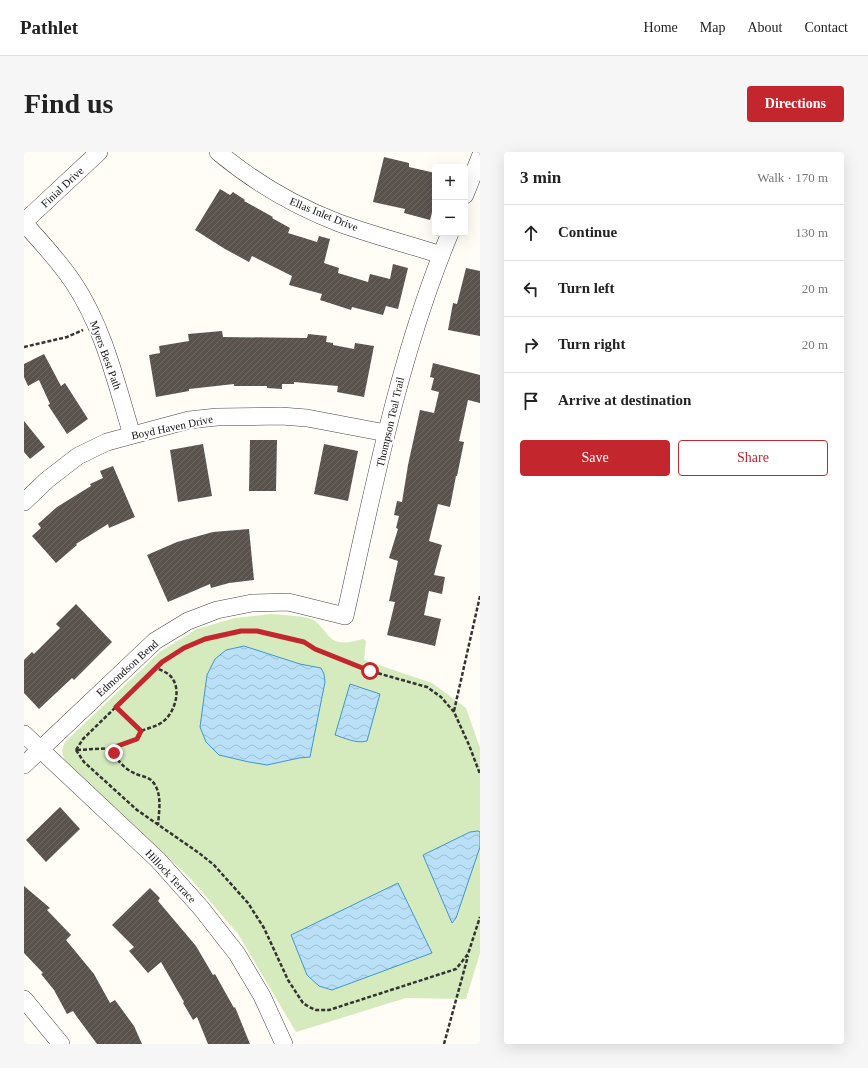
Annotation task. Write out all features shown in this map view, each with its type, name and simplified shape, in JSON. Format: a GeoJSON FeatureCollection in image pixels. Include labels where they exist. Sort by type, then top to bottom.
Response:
{"type":"FeatureCollection","features":[{"type":"Feature","properties":{"kind":"street","name":"Finial Drive"},"geometry":{"type":"LineString","coordinates":[[24,223],[99,152]]}},
{"type":"Feature","properties":{"kind":"street","name":"Ellas Inlet Drive"},"geometry":{"type":"LineString","coordinates":[[218,152],[259,183],[286,199],[339,223],[441,254]]}},
{"type":"Feature","properties":{"kind":"street"},"geometry":{"type":"LineString","coordinates":[[468,187],[480,157]]}},
{"type":"Feature","properties":{"kind":"street","name":"Myers Best Path"},"geometry":{"type":"LineString","coordinates":[[24,223],[73,282],[99,330],[132,435]]}},
{"type":"Feature","properties":{"kind":"street","name":"Thompson Teal Trail"},"geometry":{"type":"LineString","coordinates":[[345,616],[402,369],[418,316],[449,236]]}},
{"type":"Feature","properties":{"kind":"street","name":"Boyd Haven Drive"},"geometry":{"type":"LineString","coordinates":[[24,502],[47,480],[78,456],[107,442],[189,420],[217,417],[281,416],[307,418],[386,433]]}},
{"type":"Feature","properties":{"kind":"street","name":"Edmondson Bend"},"geometry":{"type":"LineString","coordinates":[[24,765],[155,641],[188,621],[217,610],[252,603],[288,602],[345,616]]}},
{"type":"Feature","properties":{"kind":"street","name":"Hillock Terrace"},"geometry":{"type":"LineString","coordinates":[[24,734],[158,860],[202,908],[237,954],[262,996],[284,1044]]}},
{"type":"Feature","properties":{"kind":"street"},"geometry":{"type":"LineString","coordinates":[[24,999],[61,1044]]}},
{"type":"Feature","properties":{"kind":"path"},"geometry":{"type":"LineString","coordinates":[[24,347],[67,337],[84,330]]}},
{"type":"Feature","properties":{"kind":"path"},"geometry":{"type":"LineString","coordinates":[[454,712],[480,596]]}},
{"type":"Feature","properties":{"kind":"path"},"geometry":{"type":"LineString","coordinates":[[76,750],[83,739],[162,662],[184,648],[205,639],[241,631],[257,631],[304,642],[315,649],[370,671],[428,687],[441,697],[454,712],[480,774]]}},
{"type":"Feature","properties":{"kind":"path"},"geometry":{"type":"LineString","coordinates":[[76,750],[112,748],[137,739],[141,731],[155,726],[165,720],[176,702],[174,682],[169,675],[157,668]]}},
{"type":"Feature","properties":{"kind":"path"},"geometry":{"type":"LineString","coordinates":[[116,707],[141,731]]}},
{"type":"Feature","properties":{"kind":"path"},"geometry":{"type":"LineString","coordinates":[[112,748],[125,768],[151,780],[155,784],[159,801],[158,825]]}},
{"type":"Feature","properties":{"kind":"path"},"geometry":{"type":"LineString","coordinates":[[76,750],[84,762],[137,810],[214,865],[248,903],[264,928],[288,980],[303,1003],[309,1008],[316,1010],[329,1010],[445,973],[456,969],[468,954]]}},
{"type":"Feature","properties":{"kind":"path"},"geometry":{"type":"LineString","coordinates":[[444,1044],[468,954],[480,918]]}},
{"type":"Feature","properties":{"kind":"green space"},"geometry":{"type":"Polygon","coordinates":[[[271,614],[314,620],[335,641],[349,642],[363,639],[366,641],[364,660],[432,683],[466,708],[480,748],[480,953],[466,999],[406,998],[296,1032],[238,934],[191,879],[65,760],[62,751],[65,742],[161,651],[197,629],[235,618],[271,614]]]}},
{"type":"Feature","properties":{"kind":"water"},"geometry":{"type":"Polygon","coordinates":[[[244,646],[300,664],[321,668],[324,674],[325,682],[310,757],[267,765],[219,755],[206,742],[200,727],[207,675],[215,659],[226,650],[244,646]]]}},
{"type":"Feature","properties":{"kind":"water"},"geometry":{"type":"Polygon","coordinates":[[[350,684],[380,694],[367,741],[355,741],[335,735],[350,684]]]}},
{"type":"Feature","properties":{"kind":"water"},"geometry":{"type":"Polygon","coordinates":[[[470,832],[480,832],[480,847],[456,918],[452,923],[423,855],[470,832]]]}},
{"type":"Feature","properties":{"kind":"water"},"geometry":{"type":"Polygon","coordinates":[[[398,883],[432,953],[332,990],[319,986],[307,975],[291,935],[398,883]]]}},
{"type":"Feature","properties":{"kind":"building"},"geometry":{"type":"Polygon","coordinates":[[[384,157],[409,163],[409,167],[432,172],[432,212],[430,220],[404,213],[405,209],[373,202],[384,157]]]}},
{"type":"Feature","properties":{"kind":"building"},"geometry":{"type":"Polygon","coordinates":[[[220,189],[230,195],[233,192],[245,200],[244,201],[290,228],[288,233],[317,242],[319,236],[330,239],[324,263],[339,268],[338,273],[368,282],[370,274],[390,279],[393,264],[408,268],[398,309],[386,306],[383,315],[352,307],[351,310],[320,300],[322,294],[289,285],[292,276],[252,256],[249,262],[195,230],[220,189]]]}},
{"type":"Feature","properties":{"kind":"building"},"geometry":{"type":"Polygon","coordinates":[[[466,268],[480,271],[480,336],[448,330],[453,303],[457,304],[466,268]]]}},
{"type":"Feature","properties":{"kind":"building"},"geometry":{"type":"Polygon","coordinates":[[[222,331],[223,337],[307,338],[308,334],[327,336],[326,342],[333,343],[333,345],[354,349],[355,343],[374,346],[364,397],[337,392],[338,386],[294,382],[294,384],[282,384],[282,389],[267,388],[267,386],[234,386],[234,384],[189,389],[189,391],[156,397],[149,355],[160,353],[159,346],[189,341],[188,334],[222,331]]]}},
{"type":"Feature","properties":{"kind":"building"},"geometry":{"type":"Polygon","coordinates":[[[44,354],[61,386],[65,383],[88,419],[67,434],[48,405],[50,404],[39,380],[28,386],[24,377],[24,364],[44,354]]]}},
{"type":"Feature","properties":{"kind":"building"},"geometry":{"type":"Polygon","coordinates":[[[433,363],[480,375],[480,403],[468,400],[459,441],[464,442],[450,507],[438,504],[429,541],[442,545],[434,575],[445,577],[442,594],[429,591],[424,615],[441,619],[435,646],[387,635],[395,602],[389,601],[398,561],[389,558],[398,529],[396,528],[399,516],[394,515],[397,501],[402,502],[408,465],[420,410],[434,413],[439,392],[431,390],[434,378],[430,377],[433,363]]]}},
{"type":"Feature","properties":{"kind":"building"},"geometry":{"type":"Polygon","coordinates":[[[24,421],[45,447],[30,459],[24,452],[24,421]]]}},
{"type":"Feature","properties":{"kind":"building"},"geometry":{"type":"Polygon","coordinates":[[[250,440],[277,440],[276,491],[249,491],[250,440]]]}},
{"type":"Feature","properties":{"kind":"building"},"geometry":{"type":"Polygon","coordinates":[[[203,444],[212,496],[178,502],[170,450],[203,444]]]}},
{"type":"Feature","properties":{"kind":"building"},"geometry":{"type":"Polygon","coordinates":[[[324,444],[358,451],[348,501],[314,494],[324,444]]]}},
{"type":"Feature","properties":{"kind":"building"},"geometry":{"type":"Polygon","coordinates":[[[113,466],[135,517],[109,528],[108,524],[76,544],[77,545],[56,563],[32,536],[41,528],[38,524],[57,507],[91,486],[90,484],[103,478],[100,471],[113,466]]]}},
{"type":"Feature","properties":{"kind":"building"},"geometry":{"type":"Polygon","coordinates":[[[249,529],[254,580],[229,583],[211,588],[210,584],[168,602],[147,555],[177,542],[213,532],[249,529]]]}},
{"type":"Feature","properties":{"kind":"building"},"geometry":{"type":"Polygon","coordinates":[[[76,604],[112,642],[74,680],[72,678],[39,709],[24,693],[24,660],[32,652],[34,654],[60,628],[56,624],[76,604]]]}},
{"type":"Feature","properties":{"kind":"building"},"geometry":{"type":"Polygon","coordinates":[[[60,807],[80,829],[46,862],[26,840],[60,807]]]}},
{"type":"Feature","properties":{"kind":"building"},"geometry":{"type":"Polygon","coordinates":[[[24,886],[50,908],[47,910],[71,935],[66,940],[94,974],[110,1003],[115,1000],[134,1026],[142,1044],[97,1044],[73,1011],[67,1014],[54,990],[41,974],[43,973],[24,953],[24,886]]]}},
{"type":"Feature","properties":{"kind":"building"},"geometry":{"type":"Polygon","coordinates":[[[150,888],[160,898],[158,901],[196,946],[213,975],[215,974],[234,1008],[235,1007],[250,1044],[208,1044],[197,1017],[193,1020],[161,962],[148,973],[129,951],[134,947],[112,925],[150,888]]]}},
{"type":"Feature","properties":{"kind":"route"},"geometry":{"type":"LineString","coordinates":[[114,753],[112,748],[137,739],[141,731],[116,707],[162,662],[184,648],[205,639],[241,631],[257,631],[304,642],[315,649],[370,671]]}}]}
